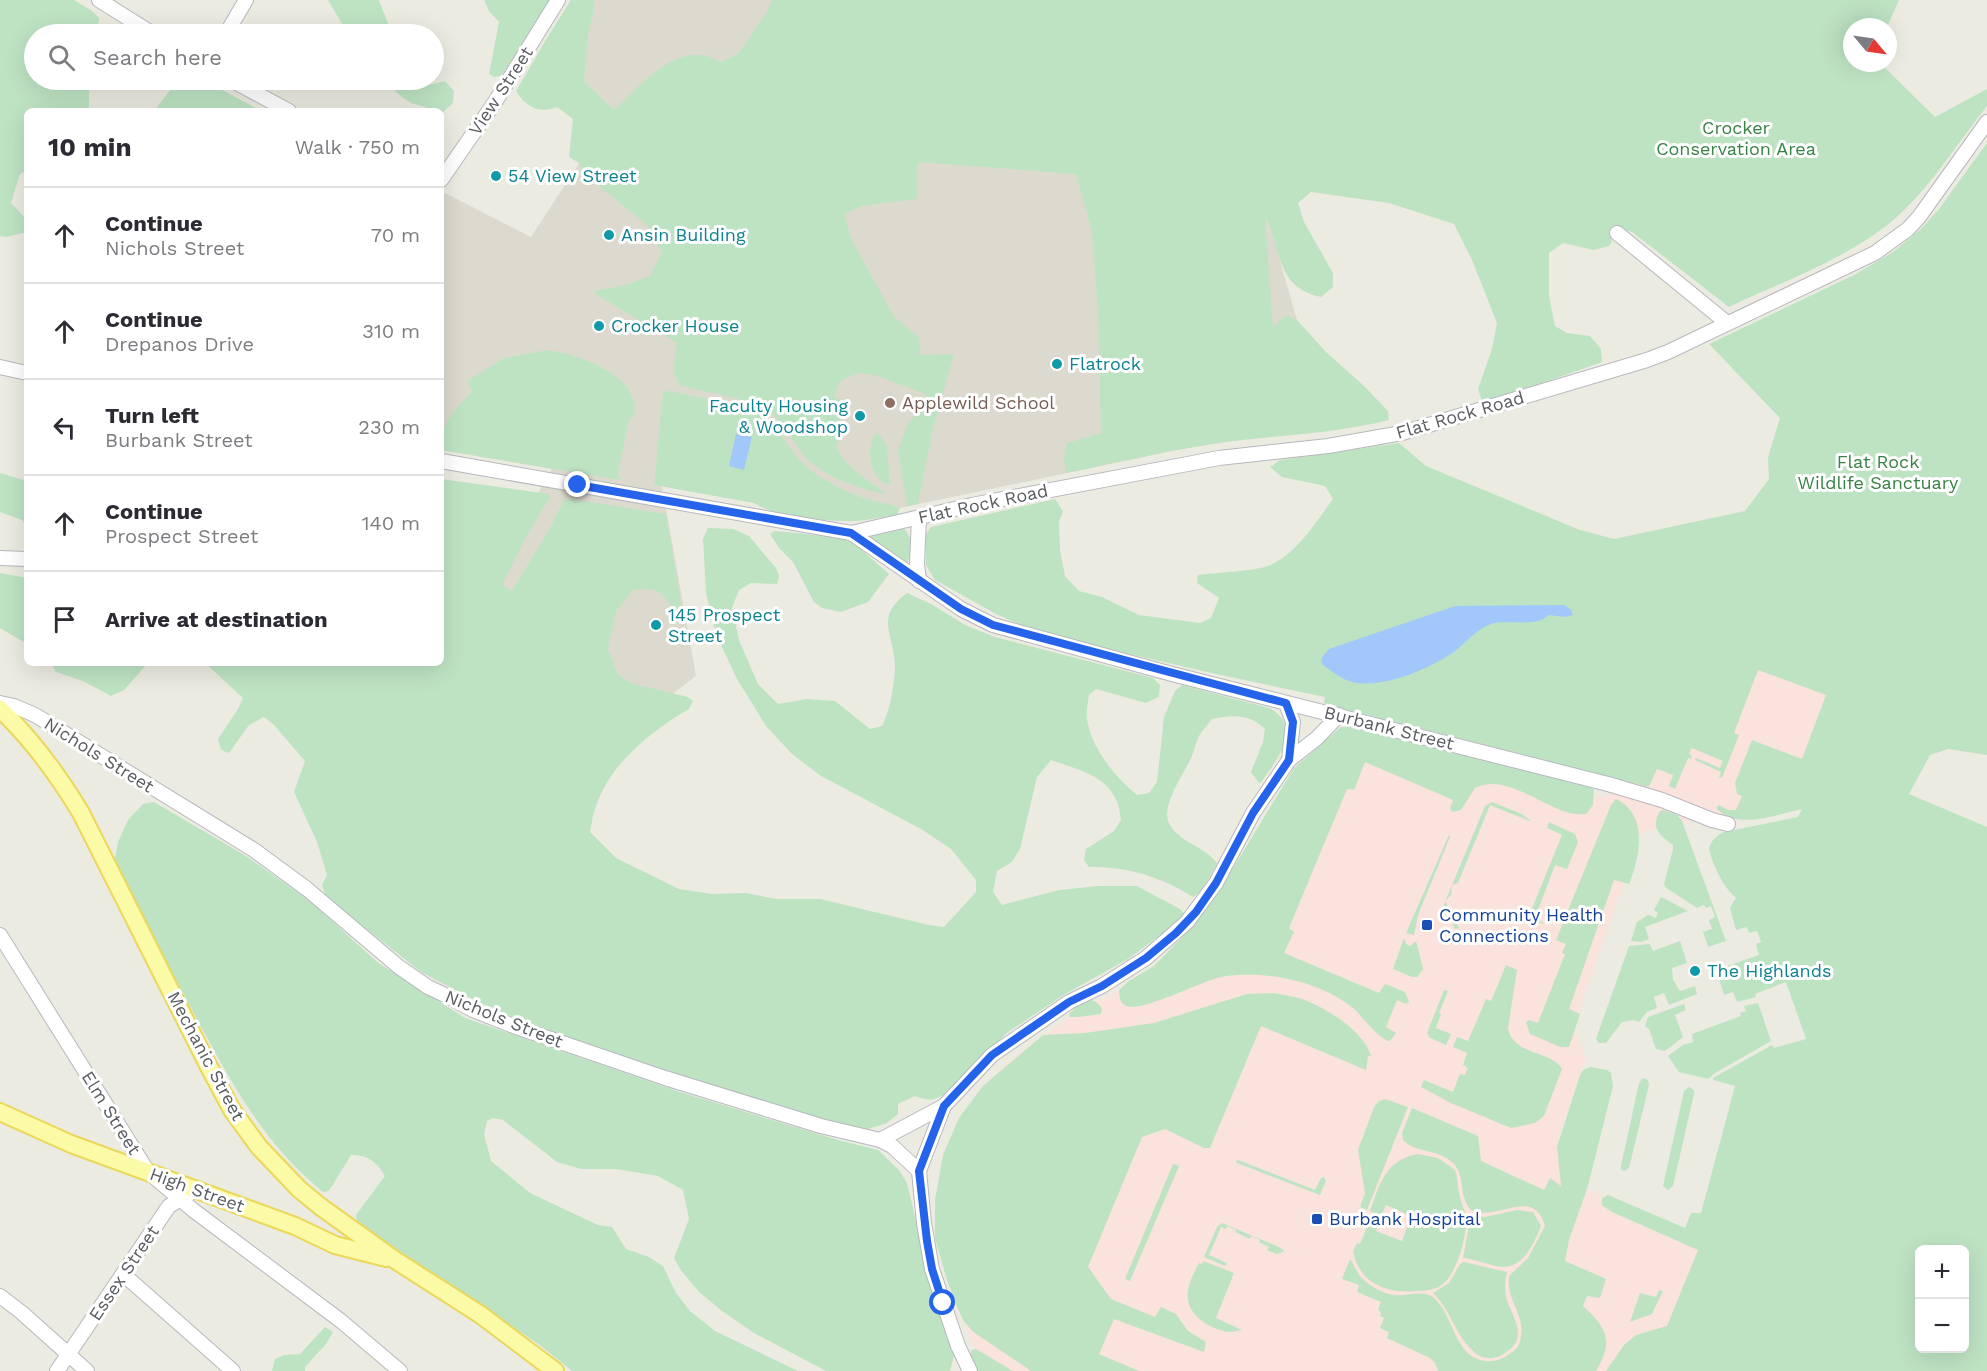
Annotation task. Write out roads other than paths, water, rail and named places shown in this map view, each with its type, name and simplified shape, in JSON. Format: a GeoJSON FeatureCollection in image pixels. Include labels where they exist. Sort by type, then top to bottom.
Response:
{"type":"FeatureCollection","features":[{"type":"Feature","properties":{"kind":"main road","name":"Mechanic Street"},"geometry":{"type":"LineString","coordinates":[[0,709],[13,721],[57,774],[81,813],[209,1067],[244,1127],[277,1166],[335,1218],[481,1315],[555,1371]]}},
{"type":"Feature","properties":{"kind":"main road","name":"High Street"},"geometry":{"type":"LineString","coordinates":[[0,1112],[71,1144],[295,1226],[335,1245],[395,1260]]}},
{"type":"Feature","properties":{"kind":"street"},"geometry":{"type":"LineString","coordinates":[[99,0],[137,24]]}},
{"type":"Feature","properties":{"kind":"street"},"geometry":{"type":"LineString","coordinates":[[232,24],[246,0]]}},
{"type":"Feature","properties":{"kind":"street","name":"View Street"},"geometry":{"type":"LineString","coordinates":[[444,176],[495,102],[558,0]]}},
{"type":"Feature","properties":{"kind":"street"},"geometry":{"type":"LineString","coordinates":[[250,90],[283,108]]}},
{"type":"Feature","properties":{"kind":"street","name":"Flat Rock Road"},"geometry":{"type":"LineString","coordinates":[[851,533],[1002,498],[1218,458],[1328,446],[1402,433],[1647,360],[1832,274],[1893,242],[1919,217],[1987,122]]}},
{"type":"Feature","properties":{"kind":"street"},"geometry":{"type":"LineString","coordinates":[[1617,233],[1727,323]]}},
{"type":"Feature","properties":{"kind":"street"},"geometry":{"type":"LineString","coordinates":[[0,367],[24,372]]}},
{"type":"Feature","properties":{"kind":"street"},"geometry":{"type":"LineString","coordinates":[[444,462],[851,533]]}},
{"type":"Feature","properties":{"kind":"street"},"geometry":{"type":"LineString","coordinates":[[919,518],[917,564],[919,581]]}},
{"type":"Feature","properties":{"kind":"street","name":"Burbank Street"},"geometry":{"type":"LineString","coordinates":[[851,533],[961,609],[993,625],[1286,703],[1556,770],[1662,800],[1728,824]]}},
{"type":"Feature","properties":{"kind":"street"},"geometry":{"type":"LineString","coordinates":[[0,558],[24,559]]}},
{"type":"Feature","properties":{"kind":"street","name":"Nichols Street"},"geometry":{"type":"LineString","coordinates":[[0,703],[35,715],[254,850],[307,889],[399,967],[428,987],[473,1010],[560,1042],[734,1100],[821,1126],[880,1140],[892,1146],[919,1171]]}},
{"type":"Feature","properties":{"kind":"street"},"geometry":{"type":"LineString","coordinates":[[1286,703],[1293,722],[1289,760]]}},
{"type":"Feature","properties":{"kind":"street"},"geometry":{"type":"LineString","coordinates":[[880,1140],[944,1106],[992,1055],[1069,1002],[1102,986],[1146,958],[1187,922],[1216,883],[1253,813],[1289,760],[1317,738],[1339,715]]}},
{"type":"Feature","properties":{"kind":"street","name":"Elm Street"},"geometry":{"type":"LineString","coordinates":[[0,935],[148,1172],[180,1199],[341,1321],[400,1371]]}},
{"type":"Feature","properties":{"kind":"street"},"geometry":{"type":"LineString","coordinates":[[944,1106],[919,1171],[924,1223],[929,1251],[949,1321],[970,1371]]}},
{"type":"Feature","properties":{"kind":"street","name":"Essex Street"},"geometry":{"type":"LineString","coordinates":[[57,1371],[165,1212],[162,1192],[148,1172]]}},
{"type":"Feature","properties":{"kind":"street"},"geometry":{"type":"LineString","coordinates":[[165,1212],[169,1206],[190,1194],[205,1192]]}},
{"type":"Feature","properties":{"kind":"street"},"geometry":{"type":"LineString","coordinates":[[123,1274],[233,1371]]}},
{"type":"Feature","properties":{"kind":"street"},"geometry":{"type":"LineString","coordinates":[[0,1296],[87,1371]]}},
{"type":"Feature","properties":{"kind":"water"},"geometry":{"type":"Polygon","coordinates":[[[736,434],[752,437],[744,470],[729,466],[736,434]]]}},
{"type":"Feature","properties":{"kind":"water"},"geometry":{"type":"Polygon","coordinates":[[[1564,605],[1571,610],[1573,615],[1566,617],[1548,615],[1537,621],[1491,624],[1471,636],[1444,658],[1421,670],[1395,679],[1370,683],[1348,681],[1322,664],[1321,659],[1329,649],[1455,606],[1564,605]]]}},
{"type":"Feature","properties":{"kind":"place","name":"54 View Street"},"geometry":{"type":"Point","coordinates":[496,176]}},
{"type":"Feature","properties":{"kind":"place","name":"Ansin Building"},"geometry":{"type":"Point","coordinates":[609,235]}},
{"type":"Feature","properties":{"kind":"place","name":"Crocker House"},"geometry":{"type":"Point","coordinates":[599,326]}},
{"type":"Feature","properties":{"kind":"place","name":"Flatrock"},"geometry":{"type":"Point","coordinates":[1057,364]}},
{"type":"Feature","properties":{"kind":"place","name":"Applewild School"},"geometry":{"type":"Point","coordinates":[890,403]}},
{"type":"Feature","properties":{"kind":"place","name":"Faculty Housing & Woodshop"},"geometry":{"type":"Point","coordinates":[860,416]}},
{"type":"Feature","properties":{"kind":"place","name":"145 Prospect Street"},"geometry":{"type":"Point","coordinates":[656,625]}},
{"type":"Feature","properties":{"kind":"place","name":"Community Health Connections"},"geometry":{"type":"Point","coordinates":[1427,925]}},
{"type":"Feature","properties":{"kind":"place","name":"The Highlands"},"geometry":{"type":"Point","coordinates":[1695,971]}},
{"type":"Feature","properties":{"kind":"place","name":"Burbank Hospital"},"geometry":{"type":"Point","coordinates":[1317,1219]}},
{"type":"Feature","properties":{"kind":"park label","name":"Crocker Conservation Area"},"geometry":{"type":"Point","coordinates":[1736,138]}},
{"type":"Feature","properties":{"kind":"park label","name":"Flat Rock Wildlife Sanctuary"},"geometry":{"type":"Point","coordinates":[1878,472]}}]}
